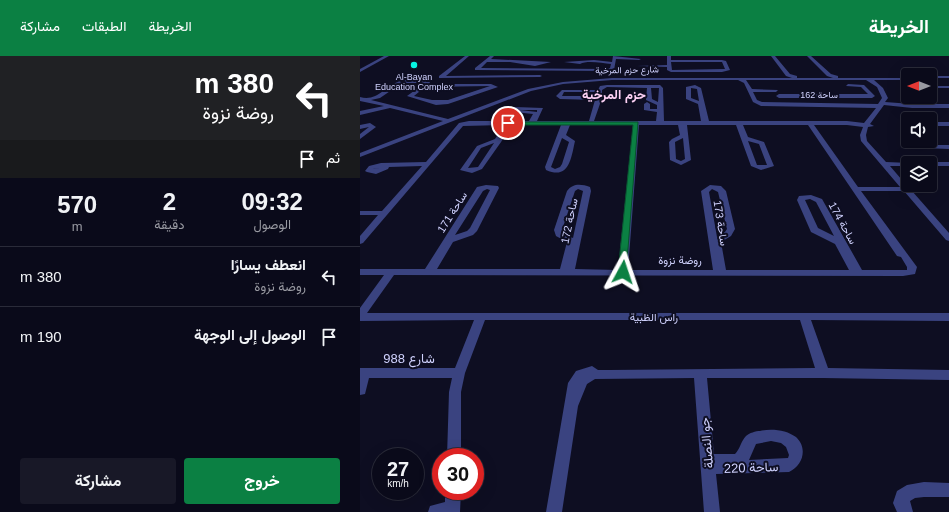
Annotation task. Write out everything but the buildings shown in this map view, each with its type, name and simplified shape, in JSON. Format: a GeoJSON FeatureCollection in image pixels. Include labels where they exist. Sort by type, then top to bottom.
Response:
{"type":"FeatureCollection","features":[{"type":"Feature","properties":{"kind":"street"},"geometry":{"type":"LineString","coordinates":[[360,70],[383,56]]}},
{"type":"Feature","properties":{"kind":"street"},"geometry":{"type":"LineString","coordinates":[[360,70],[387,56]]}},
{"type":"Feature","properties":{"kind":"street"},"geometry":{"type":"LineString","coordinates":[[467,56],[441,77],[541,77],[540,74],[542,70]]}},
{"type":"Feature","properties":{"kind":"street"},"geometry":{"type":"LineString","coordinates":[[492,56],[477,69],[608,70],[612,69],[613,61]]}},
{"type":"Feature","properties":{"kind":"street"},"geometry":{"type":"LineString","coordinates":[[597,63],[572,61],[566,62],[597,63],[639,57],[638,68],[670,65],[704,61],[712,61],[721,62],[726,66],[727,71],[669,70],[670,65],[669,56]]}},
{"type":"Feature","properties":{"kind":"street"},"geometry":{"type":"LineString","coordinates":[[773,56],[786,76]]}},
{"type":"Feature","properties":{"kind":"street"},"geometry":{"type":"LineString","coordinates":[[809,56],[828,76]]}},
{"type":"Feature","properties":{"kind":"street"},"geometry":{"type":"LineString","coordinates":[[486,61],[516,61],[549,62],[544,63],[516,61]]}},
{"type":"Feature","properties":{"kind":"street"},"geometry":{"type":"LineString","coordinates":[[704,61],[707,71]]}},
{"type":"Feature","properties":{"kind":"street","name":"شارع حزم المرخية"},"geometry":{"type":"LineString","coordinates":[[360,152],[526,89],[548,84],[549,81],[559,82],[587,78],[632,77],[828,76],[901,78]]}},
{"type":"Feature","properties":{"kind":"street"},"geometry":{"type":"LineString","coordinates":[[471,86],[480,77]]}},
{"type":"Feature","properties":{"kind":"street","name":"شارع حزم المرخية"},"geometry":{"type":"LineString","coordinates":[[360,156],[442,121],[522,93],[563,83],[612,79],[901,78]]}},
{"type":"Feature","properties":{"kind":"street"},"geometry":{"type":"LineString","coordinates":[[937,78],[949,78]]}},
{"type":"Feature","properties":{"kind":"street"},"geometry":{"type":"LineString","coordinates":[[739,79],[746,82],[753,79]]}},
{"type":"Feature","properties":{"kind":"street"},"geometry":{"type":"LineString","coordinates":[[865,79],[872,81],[883,92],[883,103],[869,126]]}},
{"type":"Feature","properties":{"kind":"street"},"geometry":{"type":"LineString","coordinates":[[877,79],[876,81],[889,94],[869,126],[870,141],[886,164],[901,179]]}},
{"type":"Feature","properties":{"kind":"street"},"geometry":{"type":"LineString","coordinates":[[362,100],[378,97],[395,86],[410,82],[485,88],[457,100],[443,104],[410,96],[425,84]]}},
{"type":"Feature","properties":{"kind":"street","name":"ساحة 162"},"geometry":{"type":"LineString","coordinates":[[746,82],[755,101],[758,103],[848,104],[865,106],[883,103]]}},
{"type":"Feature","properties":{"kind":"street"},"geometry":{"type":"LineString","coordinates":[[783,102],[771,83],[858,85],[863,87],[872,96],[883,103],[915,106],[949,106]]}},
{"type":"Feature","properties":{"kind":"street"},"geometry":{"type":"LineString","coordinates":[[590,123],[600,92],[599,91],[602,87],[654,86],[660,87],[660,123]]}},
{"type":"Feature","properties":{"kind":"street"},"geometry":{"type":"LineString","coordinates":[[649,87],[649,100],[659,103],[660,123]]}},
{"type":"Feature","properties":{"kind":"street"},"geometry":{"type":"LineString","coordinates":[[688,87],[698,87],[706,123],[701,103],[689,99],[688,87]]}},
{"type":"Feature","properties":{"kind":"street"},"geometry":{"type":"LineString","coordinates":[[937,87],[949,87]]}},
{"type":"Feature","properties":{"kind":"street"},"geometry":{"type":"LineString","coordinates":[[937,90],[949,90]]}},
{"type":"Feature","properties":{"kind":"street"},"geometry":{"type":"LineString","coordinates":[[598,98],[562,98],[559,96],[561,92],[565,91],[599,91]]}},
{"type":"Feature","properties":{"kind":"street"},"geometry":{"type":"LineString","coordinates":[[567,91],[592,91],[598,93],[598,98],[567,97],[561,95],[563,92],[567,91]]}},
{"type":"Feature","properties":{"kind":"street"},"geometry":{"type":"LineString","coordinates":[[750,91],[776,91]]}},
{"type":"Feature","properties":{"kind":"street"},"geometry":{"type":"LineString","coordinates":[[779,96],[872,96]]}},
{"type":"Feature","properties":{"kind":"street"},"geometry":{"type":"LineString","coordinates":[[362,100],[442,121]]}},
{"type":"Feature","properties":{"kind":"street"},"geometry":{"type":"LineString","coordinates":[[655,102],[661,100]]}},
{"type":"Feature","properties":{"kind":"street"},"geometry":{"type":"LineString","coordinates":[[695,101],[702,100]]}},
{"type":"Feature","properties":{"kind":"street"},"geometry":{"type":"LineString","coordinates":[[647,104],[647,110],[659,111]]}},
{"type":"Feature","properties":{"kind":"street"},"geometry":{"type":"LineString","coordinates":[[360,113],[388,107],[429,119],[442,121]]}},
{"type":"Feature","properties":{"kind":"street"},"geometry":{"type":"LineString","coordinates":[[520,108],[536,108],[541,109],[540,111],[532,112],[514,110],[520,108]]}},
{"type":"Feature","properties":{"kind":"street"},"geometry":{"type":"LineString","coordinates":[[532,123],[540,111]]}},
{"type":"Feature","properties":{"kind":"street"},"geometry":{"type":"LineString","coordinates":[[532,112],[537,114],[532,123]]}},
{"type":"Feature","properties":{"kind":"street"},"geometry":{"type":"LineString","coordinates":[[408,134],[431,123],[432,121],[429,119]]}},
{"type":"Feature","properties":{"kind":"street"},"geometry":{"type":"LineString","coordinates":[[510,123],[478,169],[472,171],[464,170],[479,147],[496,140],[510,123]]}},
{"type":"Feature","properties":{"kind":"street"},"geometry":{"type":"LineString","coordinates":[[567,123],[563,135],[572,141],[564,167],[560,170],[552,171],[548,169],[548,167],[567,123]]}},
{"type":"Feature","properties":{"kind":"street"},"geometry":{"type":"LineString","coordinates":[[623,272],[636,123]]}},
{"type":"Feature","properties":{"kind":"street"},"geometry":{"type":"LineString","coordinates":[[682,123],[686,140],[688,160],[684,163],[677,163],[673,160],[672,142],[683,136],[682,123]]}},
{"type":"Feature","properties":{"kind":"street"},"geometry":{"type":"LineString","coordinates":[[739,123],[744,136],[762,142],[771,164],[769,168],[754,166],[739,123]]}},
{"type":"Feature","properties":{"kind":"street","name":"روضة نزوة"},"geometry":{"type":"LineString","coordinates":[[360,272],[906,273],[913,270],[810,123]]}},
{"type":"Feature","properties":{"kind":"street"},"geometry":{"type":"LineString","coordinates":[[360,241],[454,133],[465,124],[847,123],[869,126]]}},
{"type":"Feature","properties":{"kind":"street"},"geometry":{"type":"LineString","coordinates":[[937,124],[949,124]]}},
{"type":"Feature","properties":{"kind":"street"},"geometry":{"type":"LineString","coordinates":[[360,127],[373,126],[360,136]]}},
{"type":"Feature","properties":{"kind":"street"},"geometry":{"type":"LineString","coordinates":[[559,140],[568,138]]}},
{"type":"Feature","properties":{"kind":"street"},"geometry":{"type":"LineString","coordinates":[[676,139],[686,140]]}},
{"type":"Feature","properties":{"kind":"street"},"geometry":{"type":"LineString","coordinates":[[745,142],[753,140]]}},
{"type":"Feature","properties":{"kind":"street"},"geometry":{"type":"LineString","coordinates":[[487,144],[495,146]]}},
{"type":"Feature","properties":{"kind":"street"},"geometry":{"type":"LineString","coordinates":[[937,147],[949,147]]}},
{"type":"Feature","properties":{"kind":"street"},"geometry":{"type":"LineString","coordinates":[[886,164],[901,164]]}},
{"type":"Feature","properties":{"kind":"street"},"geometry":{"type":"LineString","coordinates":[[937,164],[949,164]]}},
{"type":"Feature","properties":{"kind":"street"},"geometry":{"type":"LineString","coordinates":[[383,166],[426,165]]}},
{"type":"Feature","properties":{"kind":"street","name":"ساحة 172"},"geometry":{"type":"LineString","coordinates":[[582,187],[587,189],[578,232],[567,272],[572,242],[558,233],[558,230],[571,191],[574,188],[582,187]]}},
{"type":"Feature","properties":{"kind":"street","name":"ساحة 173"},"geometry":{"type":"LineString","coordinates":[[715,187],[720,189],[722,192],[730,229],[730,233],[716,241],[720,272],[711,232],[705,191],[708,188],[715,187]]}},
{"type":"Feature","properties":{"kind":"street"},"geometry":{"type":"LineString","coordinates":[[856,189],[901,187]]}},
{"type":"Feature","properties":{"kind":"street","name":"ساحة 171"},"geometry":{"type":"LineString","coordinates":[[495,188],[474,229],[470,233],[450,240],[430,272],[453,231],[480,189],[495,188]]}},
{"type":"Feature","properties":{"kind":"street"},"geometry":{"type":"LineString","coordinates":[[913,192],[949,232]]}},
{"type":"Feature","properties":{"kind":"street"},"geometry":{"type":"LineString","coordinates":[[913,192],[949,238]]}},
{"type":"Feature","properties":{"kind":"street","name":"ساحة 174"},"geometry":{"type":"LineString","coordinates":[[807,197],[817,199],[836,231],[857,272],[839,242],[814,230],[801,200],[802,198],[807,197]]}},
{"type":"Feature","properties":{"kind":"street"},"geometry":{"type":"LineString","coordinates":[[360,213],[384,214]]}},
{"type":"Feature","properties":{"kind":"street"},"geometry":{"type":"LineString","coordinates":[[453,231],[456,234],[463,235]]}},
{"type":"Feature","properties":{"kind":"street"},"geometry":{"type":"LineString","coordinates":[[827,236],[836,231]]}},
{"type":"Feature","properties":{"kind":"street"},"geometry":{"type":"LineString","coordinates":[[565,237],[574,235],[578,232]]}},
{"type":"Feature","properties":{"kind":"street"},"geometry":{"type":"LineString","coordinates":[[711,232],[717,235],[727,235]]}},
{"type":"Feature","properties":{"kind":"street"},"geometry":{"type":"LineString","coordinates":[[360,317],[391,272]]}},
{"type":"Feature","properties":{"kind":"street"},"geometry":{"type":"LineString","coordinates":[[454,448],[455,392],[459,373],[481,316]]}},
{"type":"Feature","properties":{"kind":"street","name":"راس الظبية"},"geometry":{"type":"LineString","coordinates":[[360,317],[949,317]]}},
{"type":"Feature","properties":{"kind":"street"},"geometry":{"type":"LineString","coordinates":[[804,317],[823,373]]}},
{"type":"Feature","properties":{"kind":"street"},"geometry":{"type":"LineString","coordinates":[[360,390],[362,373]]}},
{"type":"Feature","properties":{"kind":"street","name":"شارع 988"},"geometry":{"type":"LineString","coordinates":[[362,373],[459,373]]}},
{"type":"Feature","properties":{"kind":"street"},"geometry":{"type":"LineString","coordinates":[[554,512],[572,404],[586,378],[590,376],[618,374],[945,374]]}},
{"type":"Feature","properties":{"kind":"street","name":"جو النصلة"},"geometry":{"type":"LineString","coordinates":[[700,374],[712,512]]}},
{"type":"Feature","properties":{"kind":"street","name":"ساحة 220"},"geometry":{"type":"LineString","coordinates":[[758,437],[783,437],[792,442],[796,452],[792,464],[784,466],[763,467],[708,465],[738,461],[742,459],[751,440],[758,437]]}},
{"type":"Feature","properties":{"kind":"street"},"geometry":{"type":"LineString","coordinates":[[746,450],[763,467]]}},
{"type":"Feature","properties":{"kind":"street"},"geometry":{"type":"LineString","coordinates":[[905,512],[901,500],[902,495],[908,491],[949,490]]}},
{"type":"Feature","properties":{"kind":"street"},"geometry":{"type":"LineString","coordinates":[[436,512],[452,510],[453,500]]}},
{"type":"Feature","properties":{"kind":"place","name":"Al-Bayan Education Complex"},"geometry":{"type":"Point","coordinates":[414,65]}},
{"type":"Feature","properties":{"kind":"district","name":"حزم المرخية"},"geometry":{"type":"Point","coordinates":[614,94]}},
{"type":"Feature","properties":{"kind":"route"},"geometry":{"type":"LineString","coordinates":[[508,123],[636,123],[623,272]]}}]}
